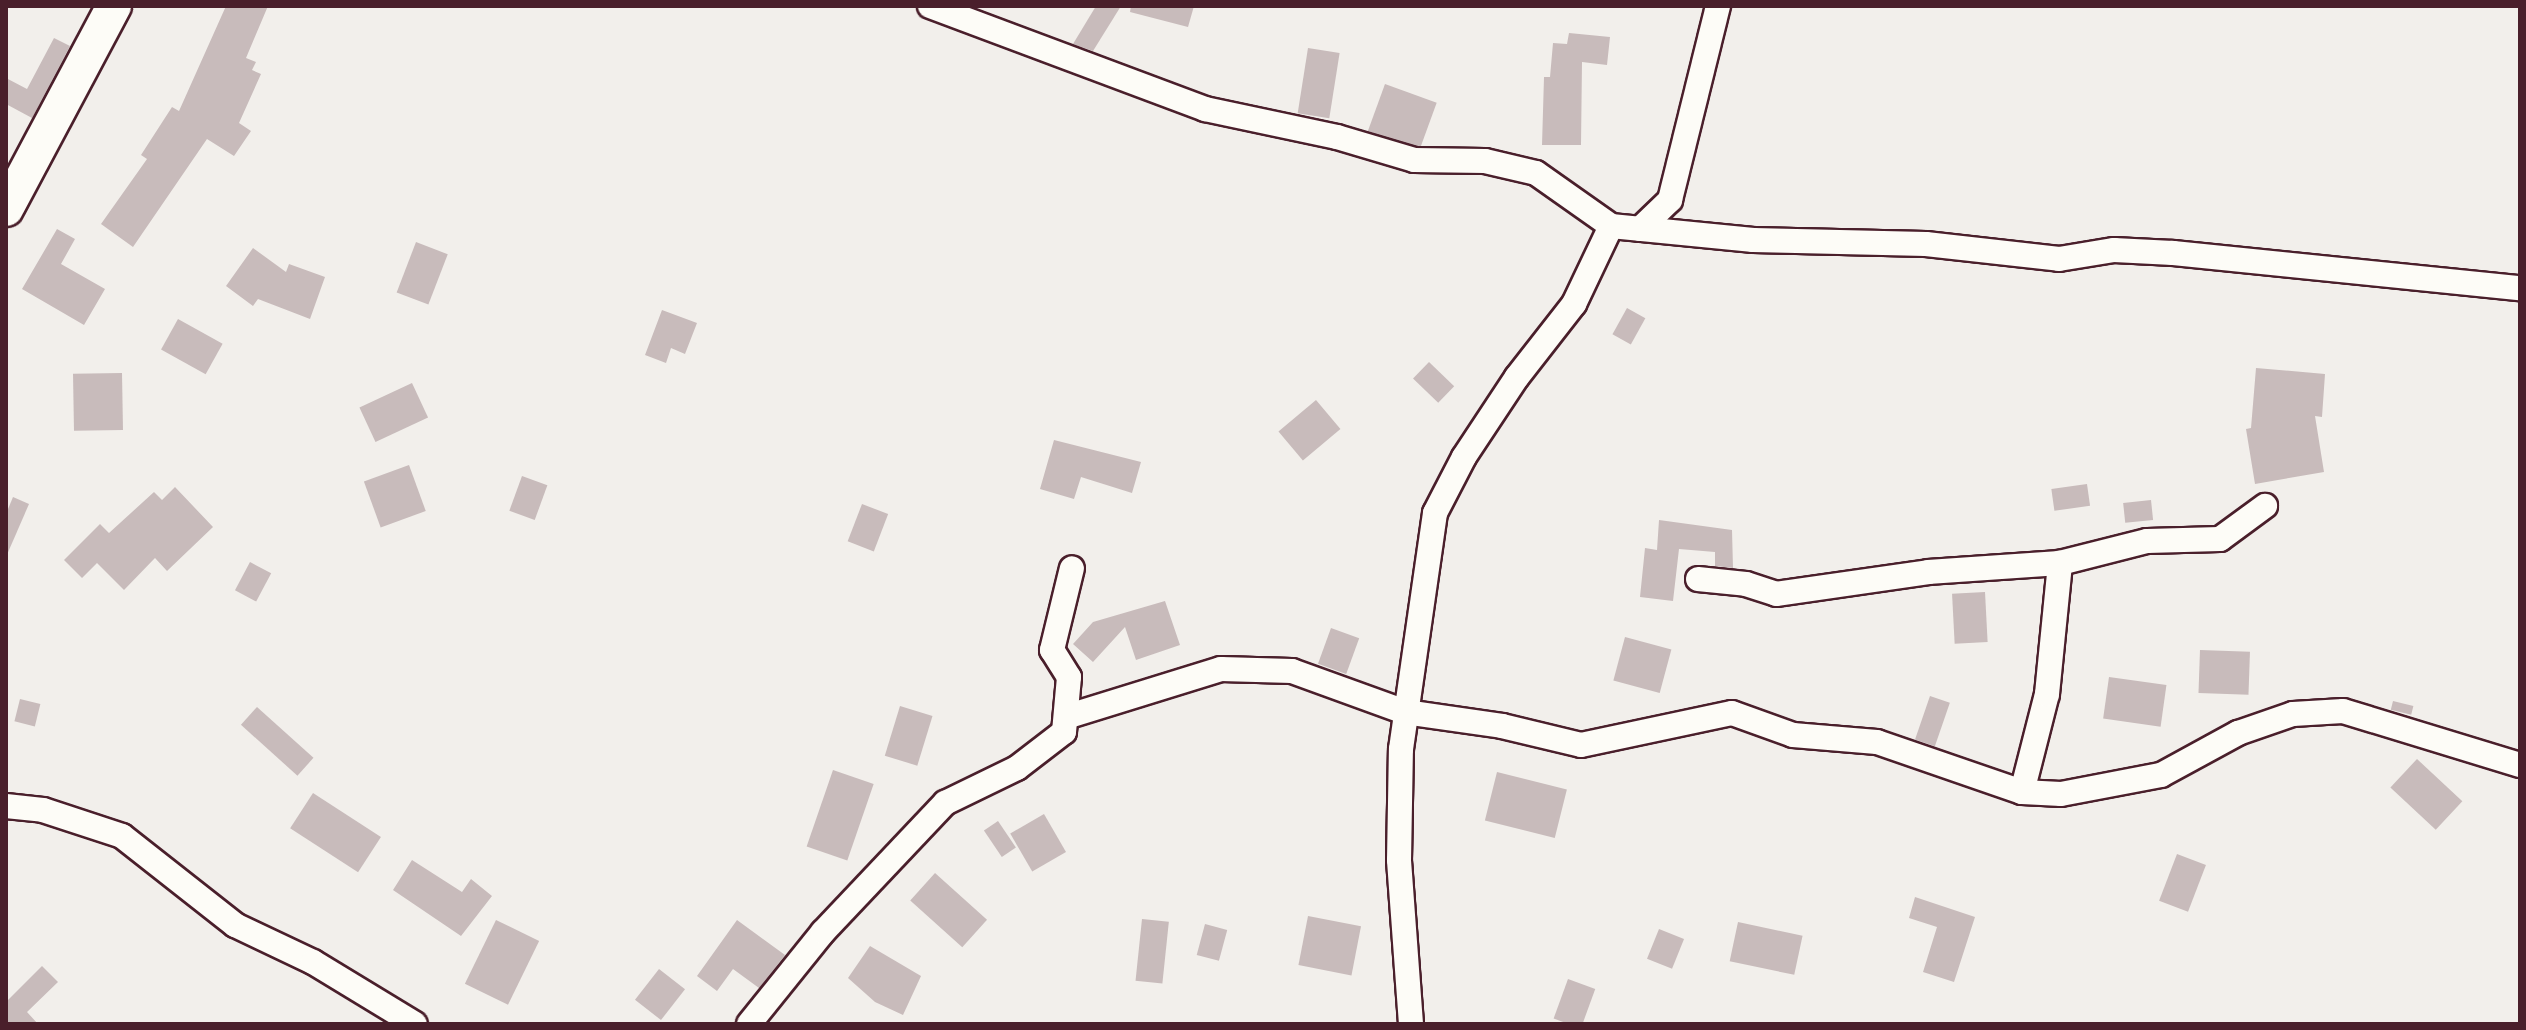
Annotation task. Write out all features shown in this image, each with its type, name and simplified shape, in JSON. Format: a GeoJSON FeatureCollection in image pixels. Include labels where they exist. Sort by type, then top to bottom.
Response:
{"type":"FeatureCollection","features":[{"type":"Feature","properties":{"kind":"main road"},"geometry":{"type":"LineString","coordinates":[[6,209],[114,6]]}},
{"type":"Feature","properties":{"kind":"street"},"geometry":{"type":"LineString","coordinates":[[930,6],[1205,109],[1337,137],[1414,160],[1485,161],[1536,173],[1611,226],[1692,235],[1926,244],[2059,259],[2114,250],[2173,253],[2520,288]]}},
{"type":"Feature","properties":{"kind":"street"},"geometry":{"type":"LineString","coordinates":[[1640,229],[1670,200],[1718,6]]}},
{"type":"Feature","properties":{"kind":"street"},"geometry":{"type":"LineString","coordinates":[[1670,200],[1692,235]]}},
{"type":"Feature","properties":{"kind":"street"},"geometry":{"type":"LineString","coordinates":[[1411,1024],[1399,860],[1405,712],[1435,513],[1464,457],[1509,388],[1574,304],[1611,226]]}},
{"type":"Feature","properties":{"kind":"street"},"geometry":{"type":"LineString","coordinates":[[1698,579],[1746,584],[1776,594],[1928,572],[2060,563],[2147,541],[2220,539],[2265,506]]}},
{"type":"Feature","properties":{"kind":"street"},"geometry":{"type":"LineString","coordinates":[[2022,792],[2047,694],[2060,563]]}},
{"type":"Feature","properties":{"kind":"street"},"geometry":{"type":"LineString","coordinates":[[749,1024],[823,932],[945,803],[1017,768],[1064,732],[1069,716],[1069,677],[1052,650],[1072,568]]}},
{"type":"Feature","properties":{"kind":"street"},"geometry":{"type":"LineString","coordinates":[[1069,716],[1221,669],[1292,671],[1405,712],[1502,726],[1581,745],[1732,713],[1793,735],[1877,742],[2022,792],[2061,794],[2161,775],[2238,733],[2293,714],[2343,711],[2520,765]]}},
{"type":"Feature","properties":{"kind":"street"},"geometry":{"type":"LineString","coordinates":[[6,806],[43,810],[122,836],[235,925],[313,962],[415,1024]]}},
{"type":"Feature","properties":{"kind":"building"},"geometry":{"type":"Polygon","coordinates":[[[226,6],[268,6],[246,58],[256,62],[252,70],[261,74],[239,123],[251,131],[234,156],[207,139],[133,247],[101,224],[147,159],[141,155],[172,107],[179,111],[226,6]]]}},
{"type":"Feature","properties":{"kind":"building"},"geometry":{"type":"Polygon","coordinates":[[[1096,6],[1121,6],[1093,51],[1073,44],[1096,6]]]}},
{"type":"Feature","properties":{"kind":"building"},"geometry":{"type":"Polygon","coordinates":[[[1131,6],[1194,6],[1188,27],[1130,12],[1131,6]]]}},
{"type":"Feature","properties":{"kind":"building"},"geometry":{"type":"Polygon","coordinates":[[[1569,33],[1610,37],[1607,65],[1582,62],[1581,145],[1542,145],[1544,77],[1550,77],[1553,43],[1567,44],[1569,33]]]}},
{"type":"Feature","properties":{"kind":"building"},"geometry":{"type":"Polygon","coordinates":[[[54,38],[70,46],[32,118],[6,104],[6,78],[27,89],[54,38]]]}},
{"type":"Feature","properties":{"kind":"building"},"geometry":{"type":"Polygon","coordinates":[[[1308,48],[1340,53],[1329,118],[1298,113],[1308,48]]]}},
{"type":"Feature","properties":{"kind":"building"},"geometry":{"type":"Polygon","coordinates":[[[1385,84],[1437,103],[1420,150],[1368,131],[1385,84]]]}},
{"type":"Feature","properties":{"kind":"building"},"geometry":{"type":"Polygon","coordinates":[[[57,229],[75,239],[61,264],[105,289],[84,325],[22,289],[57,229]]]}},
{"type":"Feature","properties":{"kind":"building"},"geometry":{"type":"Polygon","coordinates":[[[416,242],[448,254],[428,305],[397,292],[416,242]]]}},
{"type":"Feature","properties":{"kind":"building"},"geometry":{"type":"Polygon","coordinates":[[[253,248],[286,272],[289,264],[325,277],[310,319],[258,299],[253,306],[226,286],[253,248]]]}},
{"type":"Feature","properties":{"kind":"building"},"geometry":{"type":"Polygon","coordinates":[[[1627,308],[1645,318],[1631,344],[1612,334],[1627,308]]]}},
{"type":"Feature","properties":{"kind":"building"},"geometry":{"type":"Polygon","coordinates":[[[662,310],[697,323],[685,354],[671,348],[666,363],[645,355],[662,310]]]}},
{"type":"Feature","properties":{"kind":"building"},"geometry":{"type":"Polygon","coordinates":[[[178,319],[223,344],[206,374],[161,350],[178,319]]]}},
{"type":"Feature","properties":{"kind":"building"},"geometry":{"type":"Polygon","coordinates":[[[1429,362],[1454,386],[1438,403],[1413,379],[1429,362]]]}},
{"type":"Feature","properties":{"kind":"building"},"geometry":{"type":"Polygon","coordinates":[[[2256,368],[2325,374],[2322,417],[2315,416],[2324,472],[2255,484],[2246,429],[2251,428],[2256,368]]]}},
{"type":"Feature","properties":{"kind":"building"},"geometry":{"type":"Polygon","coordinates":[[[122,373],[123,430],[74,431],[73,374],[122,373]]]}},
{"type":"Feature","properties":{"kind":"building"},"geometry":{"type":"Polygon","coordinates":[[[412,383],[428,417],[375,442],[359,408],[412,383]]]}},
{"type":"Feature","properties":{"kind":"building"},"geometry":{"type":"Polygon","coordinates":[[[1316,400],[1340,429],[1303,461],[1278,431],[1316,400]]]}},
{"type":"Feature","properties":{"kind":"building"},"geometry":{"type":"Polygon","coordinates":[[[1054,440],[1141,462],[1132,493],[1081,477],[1074,499],[1040,489],[1054,440]]]}},
{"type":"Feature","properties":{"kind":"building"},"geometry":{"type":"Polygon","coordinates":[[[409,465],[426,511],[381,527],[364,481],[409,465]]]}},
{"type":"Feature","properties":{"kind":"building"},"geometry":{"type":"Polygon","coordinates":[[[522,476],[547,485],[535,520],[509,511],[522,476]]]}},
{"type":"Feature","properties":{"kind":"building"},"geometry":{"type":"Polygon","coordinates":[[[2087,484],[2090,506],[2054,511],[2051,489],[2087,484]]]}},
{"type":"Feature","properties":{"kind":"building"},"geometry":{"type":"Polygon","coordinates":[[[175,487],[213,527],[167,571],[155,558],[124,590],[97,563],[82,578],[64,560],[100,524],[109,533],[154,492],[162,500],[175,487]]]}},
{"type":"Feature","properties":{"kind":"building"},"geometry":{"type":"Polygon","coordinates":[[[13,497],[29,504],[6,557],[6,514],[13,497]]]}},
{"type":"Feature","properties":{"kind":"building"},"geometry":{"type":"Polygon","coordinates":[[[2151,500],[2153,520],[2125,523],[2123,503],[2151,500]]]}},
{"type":"Feature","properties":{"kind":"building"},"geometry":{"type":"Polygon","coordinates":[[[862,504],[888,514],[874,551],[848,541],[862,504]]]}},
{"type":"Feature","properties":{"kind":"building"},"geometry":{"type":"Polygon","coordinates":[[[1659,520],[1732,530],[1733,568],[1715,566],[1715,552],[1679,549],[1673,601],[1640,597],[1645,548],[1657,550],[1659,520]]]}},
{"type":"Feature","properties":{"kind":"building"},"geometry":{"type":"Polygon","coordinates":[[[250,562],[271,573],[256,602],[235,590],[250,562]]]}},
{"type":"Feature","properties":{"kind":"building"},"geometry":{"type":"Polygon","coordinates":[[[1985,592],[1988,642],[1955,644],[1952,594],[1985,592]]]}},
{"type":"Feature","properties":{"kind":"building"},"geometry":{"type":"Polygon","coordinates":[[[1165,601],[1180,645],[1136,660],[1125,627],[1093,662],[1073,644],[1093,622],[1165,601]]]}},
{"type":"Feature","properties":{"kind":"building"},"geometry":{"type":"Polygon","coordinates":[[[1331,628],[1359,638],[1346,674],[1318,664],[1331,628]]]}},
{"type":"Feature","properties":{"kind":"building"},"geometry":{"type":"Polygon","coordinates":[[[1625,637],[1671,649],[1660,693],[1613,680],[1625,637]]]}},
{"type":"Feature","properties":{"kind":"building"},"geometry":{"type":"Polygon","coordinates":[[[2200,650],[2250,652],[2248,695],[2198,693],[2200,650]]]}},
{"type":"Feature","properties":{"kind":"building"},"geometry":{"type":"Polygon","coordinates":[[[2109,677],[2166,685],[2161,727],[2103,719],[2109,677]]]}},
{"type":"Feature","properties":{"kind":"building"},"geometry":{"type":"Polygon","coordinates":[[[1930,696],[1950,703],[1935,746],[1915,739],[1930,696]]]}},
{"type":"Feature","properties":{"kind":"building"},"geometry":{"type":"Polygon","coordinates":[[[20,699],[40,704],[35,726],[14,721],[20,699]]]}},
{"type":"Feature","properties":{"kind":"building"},"geometry":{"type":"Polygon","coordinates":[[[2393,701],[2413,706],[2411,715],[2391,710],[2393,701]]]}},
{"type":"Feature","properties":{"kind":"building"},"geometry":{"type":"Polygon","coordinates":[[[900,706],[933,716],[917,766],[885,756],[900,706]]]}},
{"type":"Feature","properties":{"kind":"building"},"geometry":{"type":"Polygon","coordinates":[[[257,707],[313,758],[297,776],[241,725],[257,707]]]}},
{"type":"Feature","properties":{"kind":"building"},"geometry":{"type":"Polygon","coordinates":[[[2417,759],[2462,801],[2436,830],[2390,788],[2417,759]]]}},
{"type":"Feature","properties":{"kind":"building"},"geometry":{"type":"Polygon","coordinates":[[[833,770],[874,784],[847,861],[807,847],[833,770]]]}},
{"type":"Feature","properties":{"kind":"building"},"geometry":{"type":"Polygon","coordinates":[[[1497,772],[1567,789],[1555,838],[1485,821],[1497,772]]]}},
{"type":"Feature","properties":{"kind":"building"},"geometry":{"type":"Polygon","coordinates":[[[313,793],[381,837],[358,872],[290,828],[313,793]]]}},
{"type":"Feature","properties":{"kind":"building"},"geometry":{"type":"Polygon","coordinates":[[[1044,814],[1066,852],[1032,872],[1010,834],[1044,814]]]}},
{"type":"Feature","properties":{"kind":"building"},"geometry":{"type":"Polygon","coordinates":[[[998,821],[1016,848],[1002,857],[984,831],[998,821]]]}},
{"type":"Feature","properties":{"kind":"building"},"geometry":{"type":"Polygon","coordinates":[[[2177,854],[2206,865],[2188,912],[2159,901],[2177,854]]]}},
{"type":"Feature","properties":{"kind":"building"},"geometry":{"type":"Polygon","coordinates":[[[412,860],[462,892],[471,879],[492,896],[461,936],[393,890],[412,860]]]}},
{"type":"Feature","properties":{"kind":"building"},"geometry":{"type":"Polygon","coordinates":[[[935,873],[987,920],[962,947],[910,900],[935,873]]]}},
{"type":"Feature","properties":{"kind":"building"},"geometry":{"type":"Polygon","coordinates":[[[1915,897],[1975,917],[1954,982],[1923,972],[1937,927],[1909,918],[1915,897]]]}},
{"type":"Feature","properties":{"kind":"building"},"geometry":{"type":"Polygon","coordinates":[[[1308,916],[1361,926],[1351,975],[1298,965],[1308,916]]]}},
{"type":"Feature","properties":{"kind":"building"},"geometry":{"type":"Polygon","coordinates":[[[1142,919],[1169,922],[1162,983],[1136,981],[1142,919]]]}},
{"type":"Feature","properties":{"kind":"building"},"geometry":{"type":"Polygon","coordinates":[[[496,920],[539,941],[508,1005],[465,984],[496,920]]]}},
{"type":"Feature","properties":{"kind":"building"},"geometry":{"type":"Polygon","coordinates":[[[737,920],[785,955],[759,988],[733,969],[717,991],[697,976],[737,920]]]}},
{"type":"Feature","properties":{"kind":"building"},"geometry":{"type":"Polygon","coordinates":[[[1738,922],[1803,936],[1794,975],[1730,961],[1738,922]]]}},
{"type":"Feature","properties":{"kind":"building"},"geometry":{"type":"Polygon","coordinates":[[[1205,924],[1227,930],[1219,961],[1197,955],[1205,924]]]}},
{"type":"Feature","properties":{"kind":"building"},"geometry":{"type":"Polygon","coordinates":[[[1659,929],[1684,939],[1672,969],[1647,959],[1659,929]]]}},
{"type":"Feature","properties":{"kind":"building"},"geometry":{"type":"Polygon","coordinates":[[[870,946],[921,976],[903,1015],[875,1002],[848,978],[870,946]]]}},
{"type":"Feature","properties":{"kind":"building"},"geometry":{"type":"Polygon","coordinates":[[[42,966],[58,982],[27,1012],[38,1024],[6,1024],[6,1002],[42,966]]]}},
{"type":"Feature","properties":{"kind":"building"},"geometry":{"type":"Polygon","coordinates":[[[659,969],[685,989],[661,1020],[635,1000],[659,969]]]}},
{"type":"Feature","properties":{"kind":"building"},"geometry":{"type":"Polygon","coordinates":[[[1568,979],[1595,989],[1582,1024],[1569,1024],[1554,1018],[1568,979]]]}}]}
